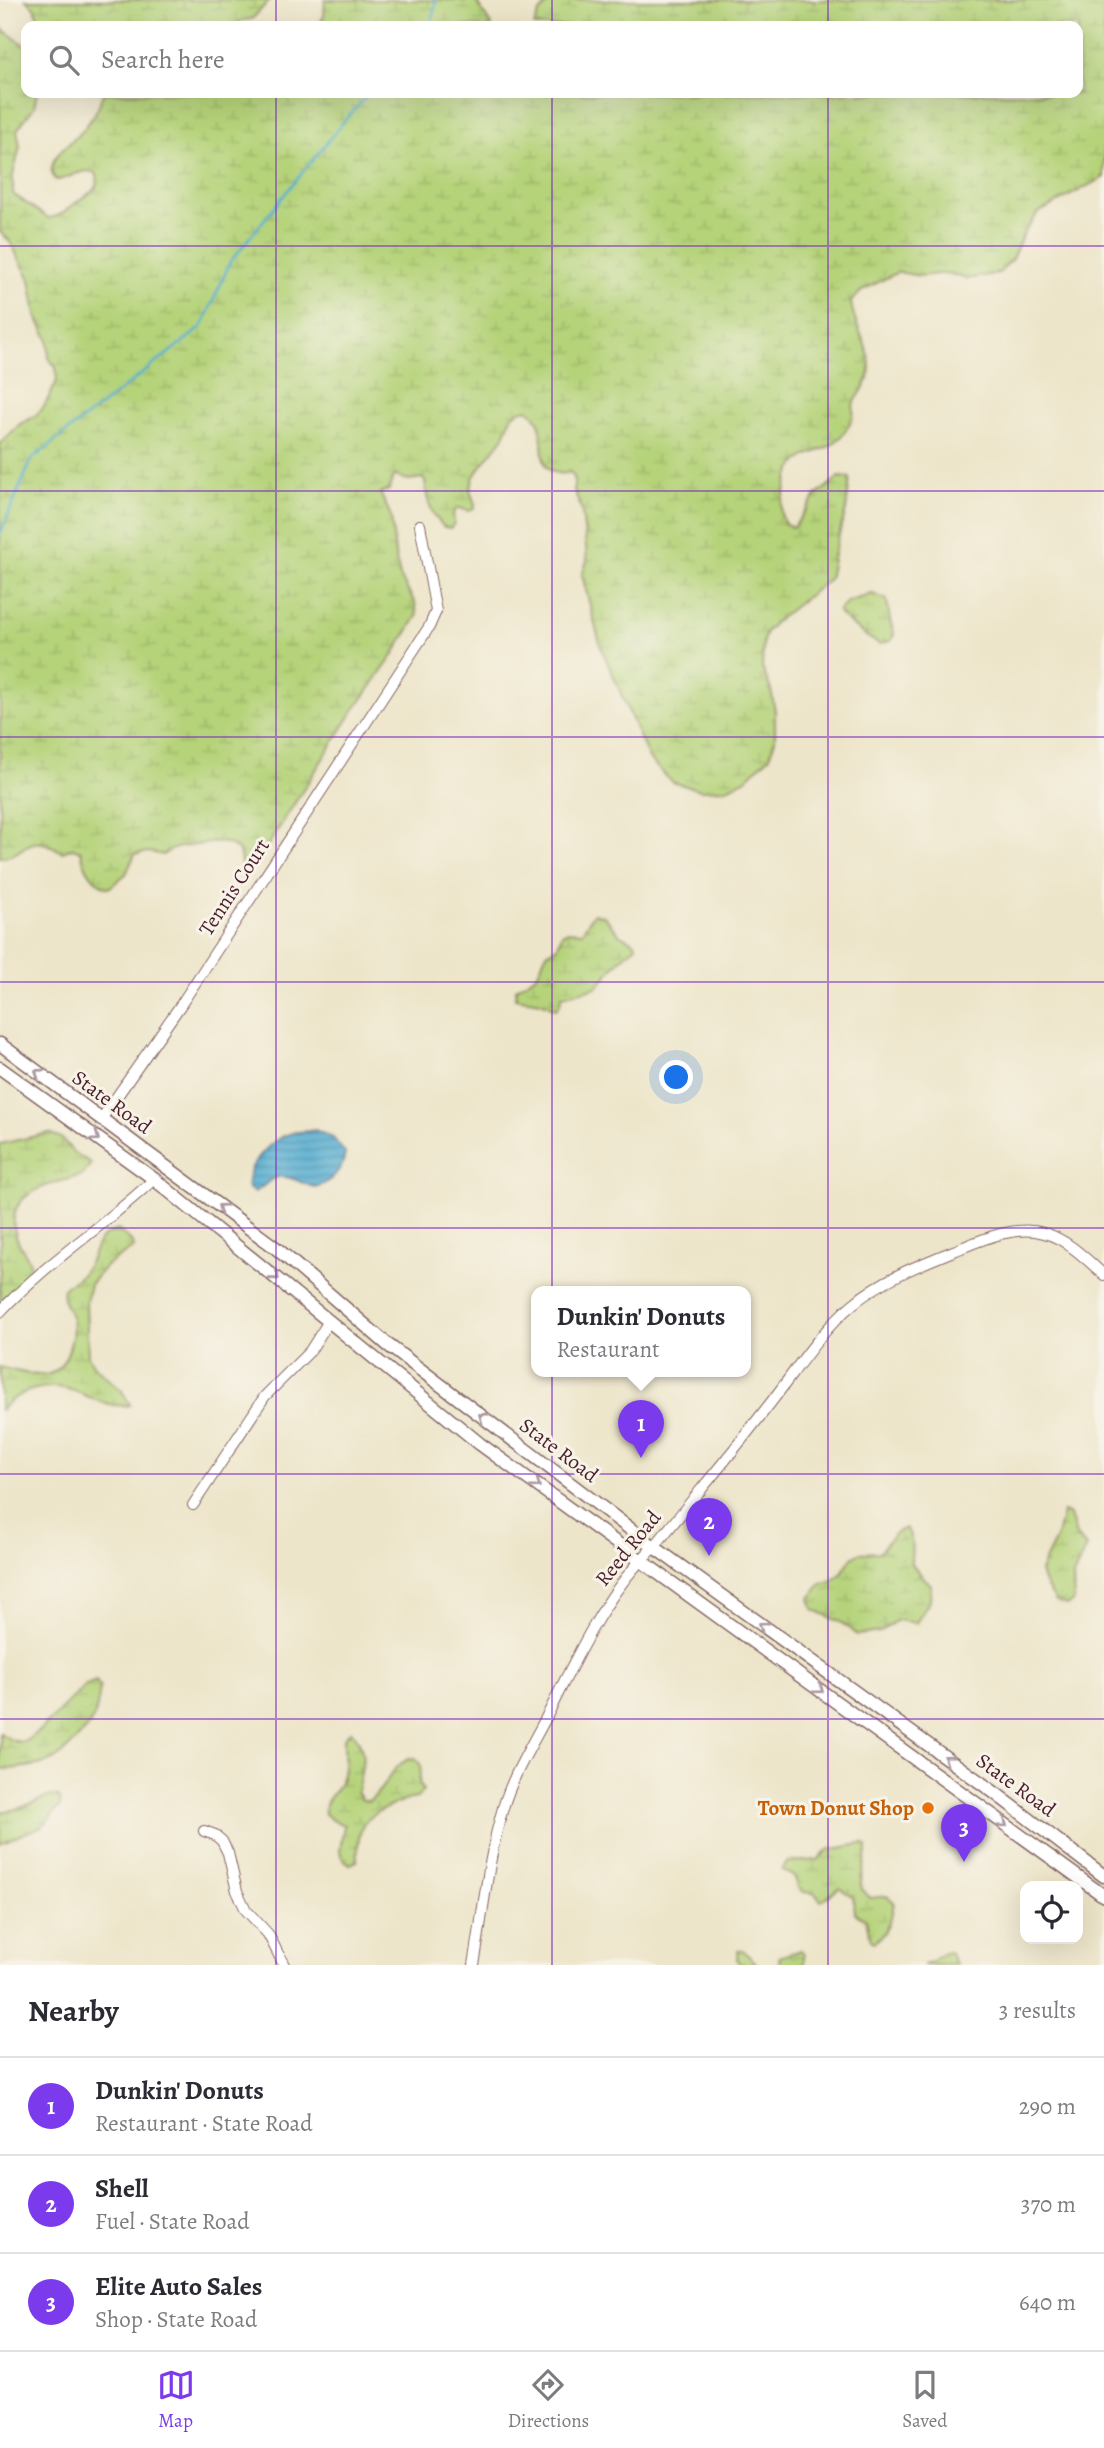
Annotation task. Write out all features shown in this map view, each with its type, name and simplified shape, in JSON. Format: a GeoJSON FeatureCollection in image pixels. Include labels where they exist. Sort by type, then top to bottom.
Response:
{"type":"FeatureCollection","features":[{"type":"Feature","properties":{"kind":"main road","name":"State Road"},"geometry":{"type":"LineString","coordinates":[[0,1044],[276,1248],[388,1345],[654,1547],[995,1793],[1104,1876]]}},
{"type":"Feature","properties":{"kind":"main road","name":"State Road"},"geometry":{"type":"LineString","coordinates":[[0,1068],[153,1179],[480,1444],[1104,1896]]}},
{"type":"Feature","properties":{"kind":"street","name":"Tennis Court"},"geometry":{"type":"LineString","coordinates":[[102,1118],[180,1006],[429,627],[436,611],[421,525]]}},
{"type":"Feature","properties":{"kind":"street"},"geometry":{"type":"LineString","coordinates":[[59,1111],[70,1095]]}},
{"type":"Feature","properties":{"kind":"street"},"geometry":{"type":"LineString","coordinates":[[0,1312],[64,1253],[131,1201],[153,1179]]}},
{"type":"Feature","properties":{"kind":"street","name":"Reed Road"},"geometry":{"type":"LineString","coordinates":[[474,1965],[498,1825],[507,1797],[589,1633],[641,1559],[654,1547],[829,1327],[852,1304],[878,1286],[980,1240],[1020,1231],[1044,1233],[1055,1238],[1074,1249],[1104,1275]]}},
{"type":"Feature","properties":{"kind":"street"},"geometry":{"type":"LineString","coordinates":[[193,1506],[264,1396],[310,1351],[329,1321]]}},
{"type":"Feature","properties":{"kind":"street"},"geometry":{"type":"LineString","coordinates":[[375,1359],[388,1345]]}},
{"type":"Feature","properties":{"kind":"street"},"geometry":{"type":"LineString","coordinates":[[204,1831],[222,1841],[228,1853],[237,1891],[246,1910],[268,1934],[284,1965]]}},
{"type":"Feature","properties":{"kind":"green space"},"geometry":{"type":"Polygon","coordinates":[[[26,0],[270,0],[252,19],[241,21],[40,21],[34,7],[26,0]]]}},
{"type":"Feature","properties":{"kind":"green space"},"geometry":{"type":"Polygon","coordinates":[[[325,0],[475,0],[489,21],[321,21],[325,0]]]}},
{"type":"Feature","properties":{"kind":"green space"},"geometry":{"type":"Polygon","coordinates":[[[552,0],[1104,0],[1104,177],[1038,213],[1023,234],[1012,259],[999,273],[967,279],[947,273],[920,276],[898,272],[863,290],[851,301],[869,357],[869,376],[853,405],[850,424],[841,436],[831,445],[805,457],[794,466],[782,504],[784,523],[793,528],[817,495],[839,477],[850,478],[846,510],[829,579],[774,623],[766,632],[763,641],[762,668],[771,690],[775,711],[775,739],[770,756],[745,780],[724,789],[701,790],[672,782],[649,759],[601,647],[582,575],[587,561],[586,548],[582,511],[574,490],[574,477],[570,472],[558,473],[550,470],[545,464],[540,426],[528,409],[512,416],[503,438],[474,476],[470,491],[474,509],[456,509],[451,528],[444,527],[433,513],[423,478],[409,480],[395,476],[389,490],[380,493],[391,516],[400,577],[415,603],[417,616],[263,853],[249,868],[242,867],[239,851],[229,844],[182,847],[163,855],[149,852],[135,854],[126,874],[109,888],[94,878],[84,863],[81,851],[73,848],[62,852],[50,845],[33,843],[9,856],[0,857],[0,444],[20,424],[34,417],[44,407],[57,381],[56,367],[49,359],[48,339],[36,315],[30,279],[9,240],[0,232],[0,23],[2,29],[21,42],[21,98],[36,98],[34,107],[17,130],[20,146],[13,175],[13,194],[48,218],[64,212],[96,187],[96,173],[85,171],[56,180],[52,167],[57,155],[91,119],[101,98],[1083,98],[1083,21],[536,21],[539,13],[552,0]]]}},
{"type":"Feature","properties":{"kind":"green space"},"geometry":{"type":"Polygon","coordinates":[[[872,594],[886,599],[894,635],[890,641],[880,644],[857,629],[838,611],[847,602],[872,594]]]}},
{"type":"Feature","properties":{"kind":"green space"},"geometry":{"type":"Polygon","coordinates":[[[594,913],[604,916],[619,934],[636,946],[597,987],[562,996],[556,1009],[541,1002],[515,998],[516,989],[536,975],[546,955],[558,946],[562,934],[568,931],[582,932],[594,913]]]}},
{"type":"Feature","properties":{"kind":"green space"},"geometry":{"type":"Polygon","coordinates":[[[49,1133],[61,1138],[74,1153],[91,1163],[84,1174],[32,1192],[22,1200],[16,1209],[14,1222],[17,1239],[32,1269],[19,1287],[0,1299],[0,1144],[49,1133]]]}},
{"type":"Feature","properties":{"kind":"green space"},"geometry":{"type":"Polygon","coordinates":[[[118,1230],[134,1247],[106,1266],[90,1284],[86,1303],[88,1356],[94,1366],[122,1391],[130,1405],[109,1404],[66,1389],[45,1387],[16,1397],[0,1410],[0,1367],[44,1375],[51,1373],[63,1362],[73,1327],[63,1289],[82,1274],[99,1241],[118,1230]]]}},
{"type":"Feature","properties":{"kind":"green space"},"geometry":{"type":"Polygon","coordinates":[[[1063,1512],[1070,1515],[1076,1536],[1086,1547],[1073,1576],[1074,1601],[1068,1605],[1056,1602],[1040,1571],[1057,1537],[1063,1512]]]}},
{"type":"Feature","properties":{"kind":"green space"},"geometry":{"type":"Polygon","coordinates":[[[905,1528],[911,1541],[911,1564],[931,1585],[930,1600],[916,1623],[897,1620],[880,1632],[857,1635],[842,1623],[813,1609],[810,1598],[821,1584],[841,1574],[852,1557],[859,1553],[879,1552],[895,1533],[905,1528]]]}},
{"type":"Feature","properties":{"kind":"green space"},"geometry":{"type":"Polygon","coordinates":[[[96,1681],[100,1686],[95,1715],[67,1749],[46,1763],[0,1770],[0,1733],[18,1742],[25,1741],[46,1725],[86,1685],[96,1681]]]}},
{"type":"Feature","properties":{"kind":"green space"},"geometry":{"type":"Polygon","coordinates":[[[351,1731],[362,1752],[357,1791],[362,1800],[369,1801],[375,1796],[398,1766],[411,1758],[417,1760],[421,1766],[419,1782],[423,1790],[417,1798],[387,1807],[367,1820],[360,1832],[357,1861],[350,1864],[342,1858],[340,1851],[344,1825],[332,1820],[324,1813],[324,1809],[342,1778],[344,1738],[351,1731]]]}},
{"type":"Feature","properties":{"kind":"green space"},"geometry":{"type":"Polygon","coordinates":[[[51,1796],[59,1797],[61,1805],[43,1826],[0,1843],[0,1812],[17,1809],[51,1796]]]}},
{"type":"Feature","properties":{"kind":"green space"},"geometry":{"type":"Polygon","coordinates":[[[863,1844],[867,1847],[867,1853],[861,1879],[862,1889],[870,1898],[887,1896],[894,1902],[888,1925],[874,1942],[871,1940],[866,1920],[854,1913],[853,1897],[840,1888],[821,1901],[814,1893],[798,1888],[795,1877],[782,1870],[788,1862],[818,1860],[829,1849],[863,1844]]]}},
{"type":"Feature","properties":{"kind":"green space"},"geometry":{"type":"Polygon","coordinates":[[[743,1950],[757,1965],[740,1965],[737,1959],[738,1951],[743,1950]]]}},
{"type":"Feature","properties":{"kind":"green space"},"geometry":{"type":"Polygon","coordinates":[[[801,1950],[804,1954],[804,1965],[780,1965],[779,1957],[801,1950]]]}},
{"type":"Feature","properties":{"kind":"green space"},"geometry":{"type":"Polygon","coordinates":[[[949,1952],[956,1965],[922,1965],[942,1954],[949,1952]]]}},
{"type":"Feature","properties":{"kind":"water"},"geometry":{"type":"Polygon","coordinates":[[[315,1130],[333,1138],[345,1153],[339,1170],[330,1179],[314,1187],[279,1177],[254,1192],[248,1188],[250,1171],[268,1147],[292,1133],[315,1130]]]}},
{"type":"Feature","properties":{"kind":"waterway"},"geometry":{"type":"LineString","coordinates":[[432,21],[436,0]]}},
{"type":"Feature","properties":{"kind":"waterway"},"geometry":{"type":"LineString","coordinates":[[0,534],[32,459],[202,327],[230,262],[365,98]]}},
{"type":"Feature","properties":{"kind":"place","name":"Dunkin' Donuts"},"geometry":{"type":"Point","coordinates":[641,1458]}},
{"type":"Feature","properties":{"kind":"place","name":"Shell"},"geometry":{"type":"Point","coordinates":[709,1556]}},
{"type":"Feature","properties":{"kind":"place","name":"Town Donut Shop"},"geometry":{"type":"Point","coordinates":[928,1808]}},
{"type":"Feature","properties":{"kind":"place","name":"Elite Auto Sales"},"geometry":{"type":"Point","coordinates":[964,1862]}}]}
